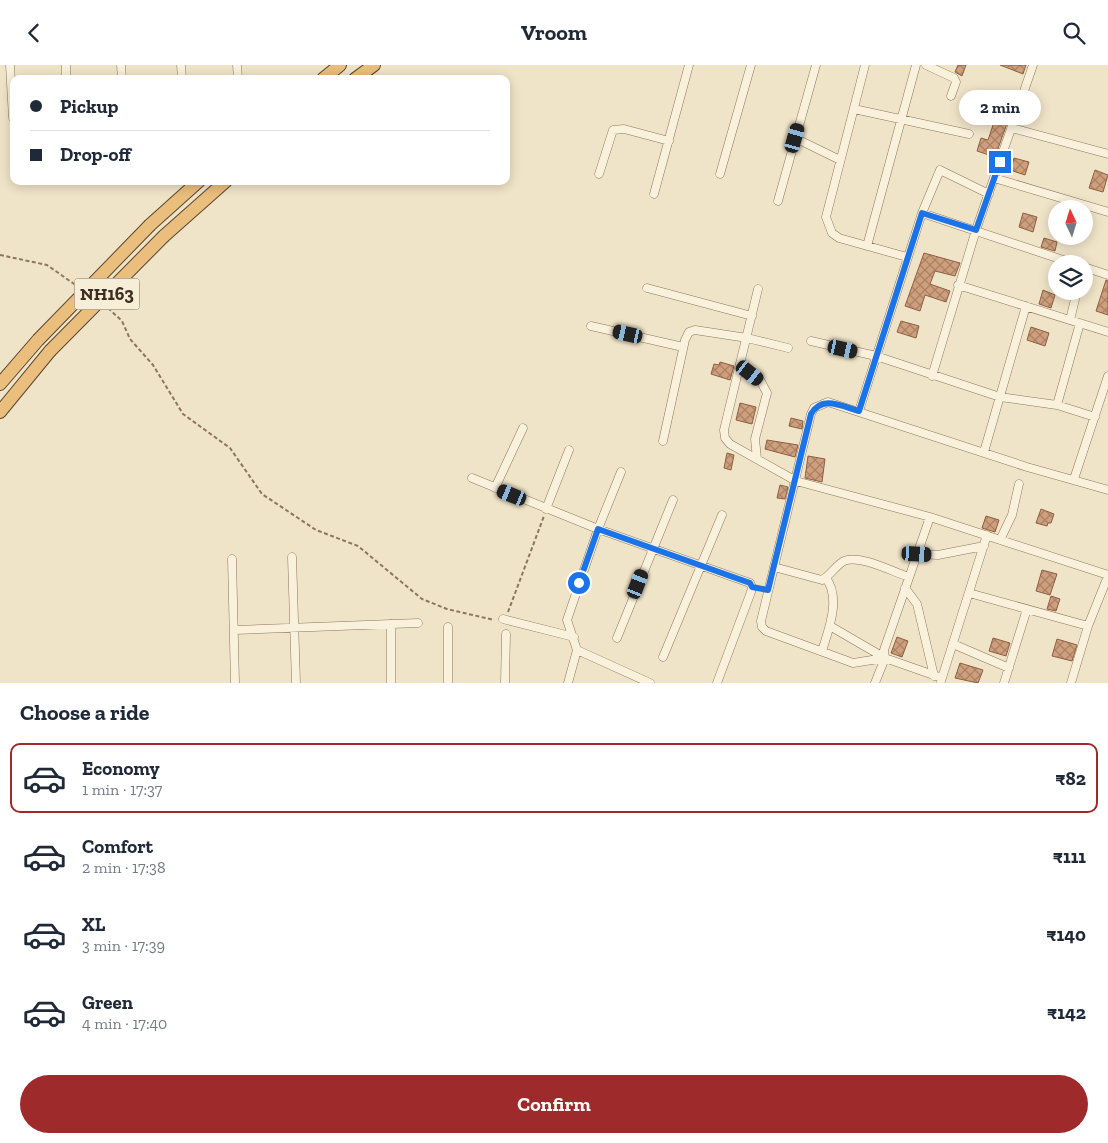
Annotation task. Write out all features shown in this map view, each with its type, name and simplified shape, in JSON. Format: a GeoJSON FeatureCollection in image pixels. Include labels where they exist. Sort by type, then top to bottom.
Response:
{"type":"FeatureCollection","features":[{"type":"Feature","properties":{"kind":"highway"},"geometry":{"type":"LineString","coordinates":[[327,75],[340,65]]}},
{"type":"Feature","properties":{"kind":"highway"},"geometry":{"type":"LineString","coordinates":[[361,75],[374,65]]}},
{"type":"Feature","properties":{"kind":"highway","name":"NH163"},"geometry":{"type":"LineString","coordinates":[[0,384],[38,340],[150,225],[195,185]]}},
{"type":"Feature","properties":{"kind":"highway","name":"NH163"},"geometry":{"type":"LineString","coordinates":[[0,412],[50,351],[164,236],[221,185]]}},
{"type":"Feature","properties":{"kind":"street"},"geometry":{"type":"LineString","coordinates":[[654,194],[689,65]]}},
{"type":"Feature","properties":{"kind":"street"},"geometry":{"type":"LineString","coordinates":[[720,174],[751,65]]}},
{"type":"Feature","properties":{"kind":"street"},"geometry":{"type":"LineString","coordinates":[[778,201],[815,66],[806,65]]}},
{"type":"Feature","properties":{"kind":"street"},"geometry":{"type":"LineString","coordinates":[[865,65],[828,203],[826,217],[828,226],[838,238],[907,257]]}},
{"type":"Feature","properties":{"kind":"street"},"geometry":{"type":"LineString","coordinates":[[867,246],[916,65]]}},
{"type":"Feature","properties":{"kind":"street"},"geometry":{"type":"LineString","coordinates":[[926,65],[954,78],[956,82],[951,97]]}},
{"type":"Feature","properties":{"kind":"street"},"geometry":{"type":"LineString","coordinates":[[932,376],[958,285],[1033,65]]}},
{"type":"Feature","properties":{"kind":"street"},"geometry":{"type":"LineString","coordinates":[[854,109],[969,134]]}},
{"type":"Feature","properties":{"kind":"street"},"geometry":{"type":"LineString","coordinates":[[1012,128],[1108,154]]}},
{"type":"Feature","properties":{"kind":"street"},"geometry":{"type":"LineString","coordinates":[[599,174],[613,130],[624,129],[668,141]]}},
{"type":"Feature","properties":{"kind":"street"},"geometry":{"type":"LineString","coordinates":[[795,138],[840,160]]}},
{"type":"Feature","properties":{"kind":"street"},"geometry":{"type":"LineString","coordinates":[[859,411],[907,257],[940,169],[989,194]]}},
{"type":"Feature","properties":{"kind":"street"},"geometry":{"type":"LineString","coordinates":[[994,179],[1108,212]]}},
{"type":"Feature","properties":{"kind":"street"},"geometry":{"type":"LineString","coordinates":[[922,213],[1049,255]]}},
{"type":"Feature","properties":{"kind":"street"},"geometry":{"type":"LineString","coordinates":[[1093,270],[1108,275]]}},
{"type":"Feature","properties":{"kind":"street"},"geometry":{"type":"LineString","coordinates":[[958,285],[1108,332]]}},
{"type":"Feature","properties":{"kind":"street"},"geometry":{"type":"LineString","coordinates":[[647,288],[752,316]]}},
{"type":"Feature","properties":{"kind":"street"},"geometry":{"type":"LineString","coordinates":[[758,289],[724,430],[725,438],[730,444],[796,481],[930,517],[1108,575],[1088,626],[1072,683]]}},
{"type":"Feature","properties":{"kind":"street"},"geometry":{"type":"LineString","coordinates":[[1070,320],[1075,300]]}},
{"type":"Feature","properties":{"kind":"street"},"geometry":{"type":"LineString","coordinates":[[984,452],[1026,306]]}},
{"type":"Feature","properties":{"kind":"street"},"geometry":{"type":"LineString","coordinates":[[1057,405],[1080,323]]}},
{"type":"Feature","properties":{"kind":"street"},"geometry":{"type":"LineString","coordinates":[[590,326],[683,347]]}},
{"type":"Feature","properties":{"kind":"street"},"geometry":{"type":"LineString","coordinates":[[663,441],[683,347],[689,332],[695,331],[747,338],[788,349]]}},
{"type":"Feature","properties":{"kind":"street"},"geometry":{"type":"LineString","coordinates":[[811,341],[876,356],[1000,397],[1057,405],[1095,417]]}},
{"type":"Feature","properties":{"kind":"street"},"geometry":{"type":"LineString","coordinates":[[740,367],[760,380],[767,393],[755,439],[757,459]]}},
{"type":"Feature","properties":{"kind":"street"},"geometry":{"type":"LineString","coordinates":[[1074,479],[1108,376]]}},
{"type":"Feature","properties":{"kind":"street"},"geometry":{"type":"LineString","coordinates":[[885,658],[853,663],[766,631],[762,627],[761,621],[768,590],[814,408],[828,402],[1027,467],[1108,490]]}},
{"type":"Feature","properties":{"kind":"street"},"geometry":{"type":"LineString","coordinates":[[495,488],[523,428]]}},
{"type":"Feature","properties":{"kind":"street"},"geometry":{"type":"LineString","coordinates":[[546,509],[569,450]]}},
{"type":"Feature","properties":{"kind":"street"},"geometry":{"type":"LineString","coordinates":[[568,683],[577,650],[574,637],[567,626],[567,620],[598,529],[621,472]]}},
{"type":"Feature","properties":{"kind":"street"},"geometry":{"type":"LineString","coordinates":[[472,478],[598,529],[750,583],[752,587],[768,590]]}},
{"type":"Feature","properties":{"kind":"street"},"geometry":{"type":"LineString","coordinates":[[1000,540],[1012,515],[1020,484]]}},
{"type":"Feature","properties":{"kind":"street"},"geometry":{"type":"LineString","coordinates":[[617,638],[651,548],[672,500]]}},
{"type":"Feature","properties":{"kind":"street"},"geometry":{"type":"LineString","coordinates":[[662,657],[722,515]]}},
{"type":"Feature","properties":{"kind":"street"},"geometry":{"type":"LineString","coordinates":[[875,683],[885,658],[884,650],[930,517]]}},
{"type":"Feature","properties":{"kind":"street"},"geometry":{"type":"LineString","coordinates":[[939,679],[953,644],[987,535]]}},
{"type":"Feature","properties":{"kind":"street"},"geometry":{"type":"LineString","coordinates":[[917,554],[938,555],[984,546]]}},
{"type":"Feature","properties":{"kind":"street"},"geometry":{"type":"LineString","coordinates":[[292,557],[296,683]]}},
{"type":"Feature","properties":{"kind":"street"},"geometry":{"type":"LineString","coordinates":[[232,559],[236,683]]}},
{"type":"Feature","properties":{"kind":"street"},"geometry":{"type":"LineString","coordinates":[[774,567],[822,580],[839,565],[850,559],[861,560],[909,577]]}},
{"type":"Feature","properties":{"kind":"street"},"geometry":{"type":"LineString","coordinates":[[822,651],[830,626],[832,595],[830,584],[826,578]]}},
{"type":"Feature","properties":{"kind":"street"},"geometry":{"type":"LineString","coordinates":[[717,683],[752,587]]}},
{"type":"Feature","properties":{"kind":"street"},"geometry":{"type":"LineString","coordinates":[[905,587],[917,604],[939,679]]}},
{"type":"Feature","properties":{"kind":"street"},"geometry":{"type":"LineString","coordinates":[[969,593],[1088,626]]}},
{"type":"Feature","properties":{"kind":"street"},"geometry":{"type":"LineString","coordinates":[[1004,683],[1026,609]]}},
{"type":"Feature","properties":{"kind":"street"},"geometry":{"type":"LineString","coordinates":[[503,619],[574,637]]}},
{"type":"Feature","properties":{"kind":"street"},"geometry":{"type":"LineString","coordinates":[[235,630],[418,623]]}},
{"type":"Feature","properties":{"kind":"street"},"geometry":{"type":"LineString","coordinates":[[391,624],[391,683]]}},
{"type":"Feature","properties":{"kind":"street"},"geometry":{"type":"LineString","coordinates":[[830,626],[885,658],[939,679]]}},
{"type":"Feature","properties":{"kind":"street"},"geometry":{"type":"LineString","coordinates":[[448,627],[448,683]]}},
{"type":"Feature","properties":{"kind":"street"},"geometry":{"type":"LineString","coordinates":[[505,683],[506,634]]}},
{"type":"Feature","properties":{"kind":"street"},"geometry":{"type":"LineString","coordinates":[[953,644],[1008,668]]}},
{"type":"Feature","properties":{"kind":"street"},"geometry":{"type":"LineString","coordinates":[[577,650],[646,682]]}},
{"type":"Feature","properties":{"kind":"path"},"geometry":{"type":"LineString","coordinates":[[0,255],[47,265],[79,287]]}},
{"type":"Feature","properties":{"kind":"path"},"geometry":{"type":"LineString","coordinates":[[108,308],[122,321],[130,339],[153,365],[183,414],[230,448],[266,498],[316,530],[358,546],[422,599],[447,609],[493,620],[503,619],[507,614],[546,509]]}},
{"type":"Feature","properties":{"kind":"building"},"geometry":{"type":"Polygon","coordinates":[[[958,65],[966,65],[962,76],[955,72],[958,65]]]}},
{"type":"Feature","properties":{"kind":"building"},"geometry":{"type":"Polygon","coordinates":[[[1000,65],[1026,65],[1023,74],[1000,65]]]}},
{"type":"Feature","properties":{"kind":"building"},"geometry":{"type":"Polygon","coordinates":[[[999,107],[1011,112],[995,157],[977,151],[981,138],[988,140],[999,107]]]}},
{"type":"Feature","properties":{"kind":"building"},"geometry":{"type":"Polygon","coordinates":[[[1014,158],[1029,162],[1025,175],[1010,170],[1014,158]]]}},
{"type":"Feature","properties":{"kind":"building"},"geometry":{"type":"Polygon","coordinates":[[[1095,170],[1108,175],[1103,192],[1089,188],[1095,170]]]}},
{"type":"Feature","properties":{"kind":"building"},"geometry":{"type":"Polygon","coordinates":[[[1023,213],[1037,217],[1033,232],[1019,227],[1023,213]]]}},
{"type":"Feature","properties":{"kind":"building"},"geometry":{"type":"Polygon","coordinates":[[[1044,238],[1048,239],[1048,245],[1056,245],[1055,251],[1041,247],[1044,238]]]}},
{"type":"Feature","properties":{"kind":"building"},"geometry":{"type":"Polygon","coordinates":[[[924,253],[960,263],[955,276],[935,271],[930,284],[950,291],[946,302],[925,295],[920,311],[905,306],[924,253]]]}},
{"type":"Feature","properties":{"kind":"building"},"geometry":{"type":"Polygon","coordinates":[[[1106,280],[1108,281],[1108,315],[1096,311],[1106,280]]]}},
{"type":"Feature","properties":{"kind":"building"},"geometry":{"type":"Polygon","coordinates":[[[1043,290],[1048,292],[1048,300],[1053,300],[1051,308],[1039,304],[1043,290]]]}},
{"type":"Feature","properties":{"kind":"building"},"geometry":{"type":"Polygon","coordinates":[[[901,321],[919,326],[916,338],[897,332],[901,321]]]}},
{"type":"Feature","properties":{"kind":"building"},"geometry":{"type":"Polygon","coordinates":[[[1031,327],[1049,333],[1045,346],[1027,340],[1031,327]]]}},
{"type":"Feature","properties":{"kind":"building"},"geometry":{"type":"Polygon","coordinates":[[[720,362],[734,366],[730,380],[711,374],[714,364],[719,365],[720,362]]]}},
{"type":"Feature","properties":{"kind":"building"},"geometry":{"type":"Polygon","coordinates":[[[740,403],[756,407],[752,424],[736,420],[740,403]]]}},
{"type":"Feature","properties":{"kind":"building"},"geometry":{"type":"Polygon","coordinates":[[[791,418],[803,421],[802,429],[789,426],[791,418]]]}},
{"type":"Feature","properties":{"kind":"building"},"geometry":{"type":"Polygon","coordinates":[[[767,440],[798,445],[795,457],[765,449],[767,440]]]}},
{"type":"Feature","properties":{"kind":"building"},"geometry":{"type":"Polygon","coordinates":[[[727,453],[734,455],[731,470],[724,468],[727,453]]]}},
{"type":"Feature","properties":{"kind":"building"},"geometry":{"type":"Polygon","coordinates":[[[808,456],[825,459],[822,482],[805,478],[808,456]]]}},
{"type":"Feature","properties":{"kind":"building"},"geometry":{"type":"Polygon","coordinates":[[[780,485],[788,487],[785,499],[777,498],[780,485]]]}},
{"type":"Feature","properties":{"kind":"building"},"geometry":{"type":"Polygon","coordinates":[[[1041,509],[1054,514],[1051,523],[1048,523],[1047,526],[1036,523],[1041,509]]]}},
{"type":"Feature","properties":{"kind":"building"},"geometry":{"type":"Polygon","coordinates":[[[986,516],[999,520],[995,532],[982,528],[986,516]]]}},
{"type":"Feature","properties":{"kind":"building"},"geometry":{"type":"Polygon","coordinates":[[[1042,570],[1057,574],[1050,595],[1036,591],[1042,570]]]}},
{"type":"Feature","properties":{"kind":"building"},"geometry":{"type":"Polygon","coordinates":[[[1051,596],[1060,599],[1056,611],[1047,609],[1051,596]]]}},
{"type":"Feature","properties":{"kind":"building"},"geometry":{"type":"Polygon","coordinates":[[[897,637],[908,641],[902,657],[891,653],[897,637]]]}},
{"type":"Feature","properties":{"kind":"building"},"geometry":{"type":"Polygon","coordinates":[[[993,638],[1010,643],[1006,656],[989,651],[993,638]]]}},
{"type":"Feature","properties":{"kind":"building"},"geometry":{"type":"Polygon","coordinates":[[[1057,639],[1077,645],[1072,661],[1052,656],[1057,639]]]}},
{"type":"Feature","properties":{"kind":"building"},"geometry":{"type":"Polygon","coordinates":[[[960,663],[983,670],[978,683],[955,678],[960,663]]]}},
{"type":"Feature","properties":{"kind":"route"},"geometry":{"type":"LineString","coordinates":[[579,583],[598,529],[750,583],[752,587],[768,590],[814,408],[828,402],[859,411],[922,213],[976,230],[1000,162]]}}]}
